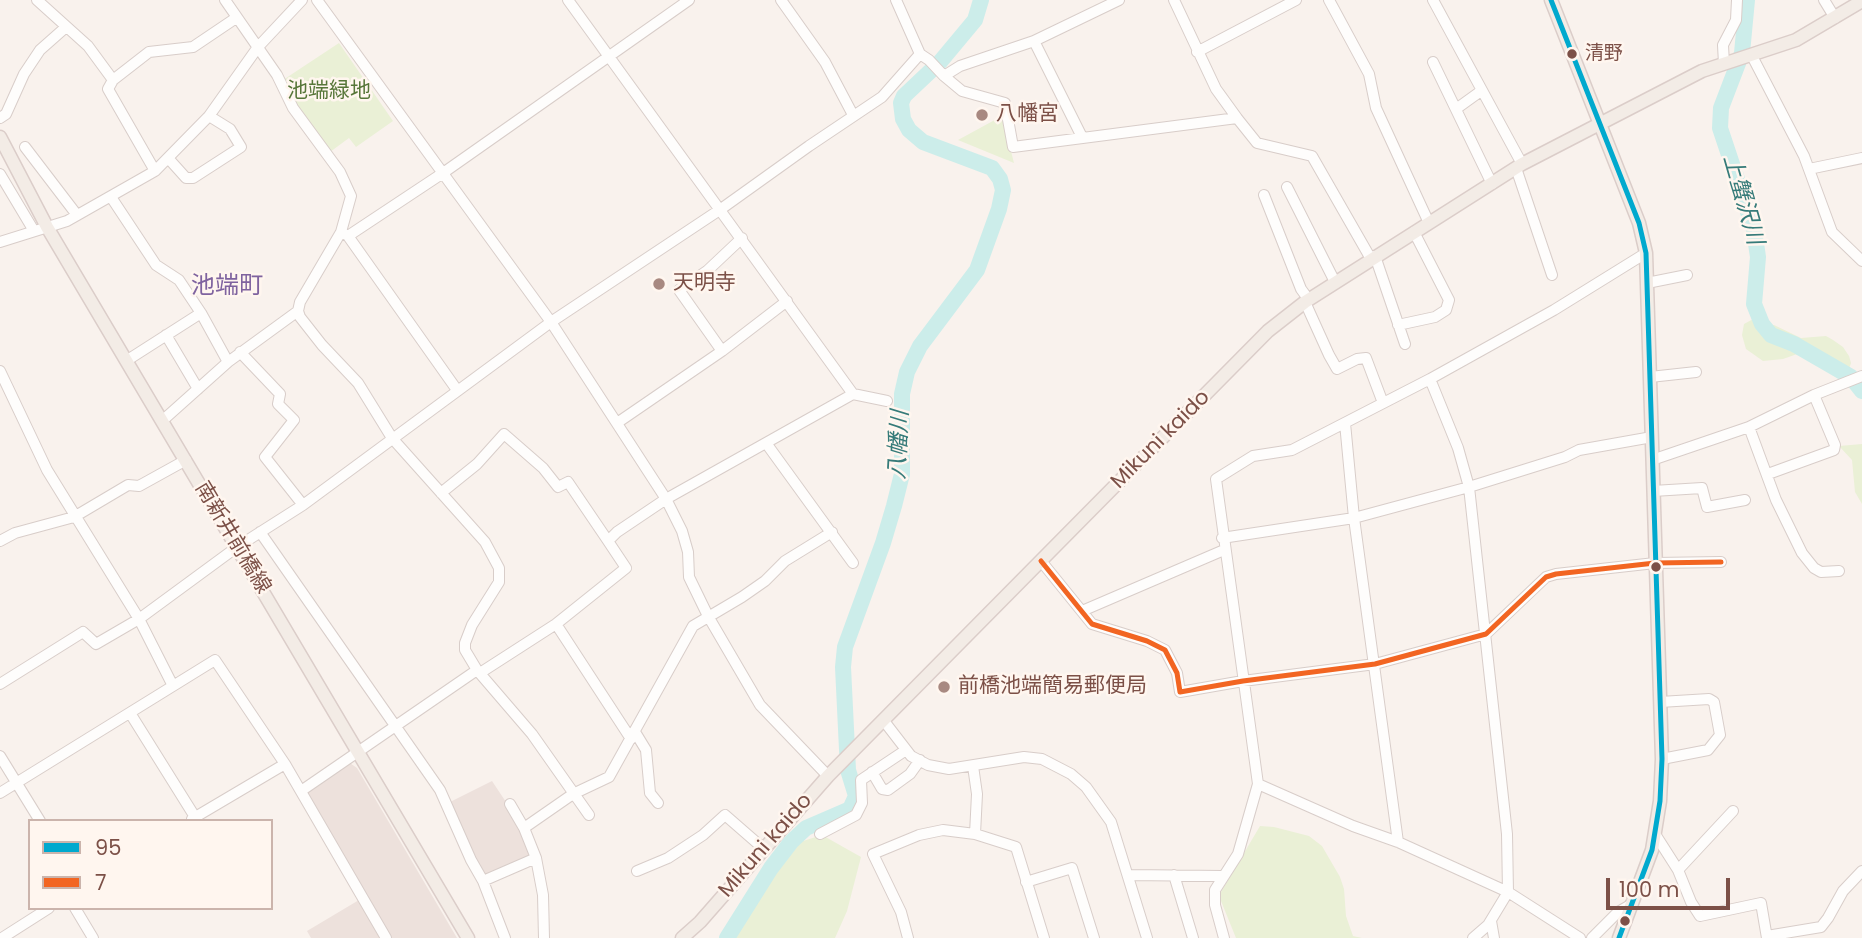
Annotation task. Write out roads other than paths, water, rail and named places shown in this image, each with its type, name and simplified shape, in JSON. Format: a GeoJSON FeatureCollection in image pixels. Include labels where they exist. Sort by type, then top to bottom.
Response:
{"type":"FeatureCollection","features":[{"type":"Feature","properties":{"kind":"main road"},"geometry":{"type":"LineString","coordinates":[[1551,0],[1639,223],[1646,253],[1662,759],[1656,834],[1619,938]]}},
{"type":"Feature","properties":{"kind":"main road","name":"Mikuni kaido"},"geometry":{"type":"LineString","coordinates":[[682,938],[700,922],[828,776],[1268,331],[1335,282],[1519,166],[1702,71],[1796,40],[1862,1]]}},
{"type":"Feature","properties":{"kind":"main road","name":"南新井前橋線"},"geometry":{"type":"LineString","coordinates":[[0,137],[41,229],[186,460],[468,938]]}},
{"type":"Feature","properties":{"kind":"street"},"geometry":{"type":"LineString","coordinates":[[37,0],[88,46],[113,80]]}},
{"type":"Feature","properties":{"kind":"street"},"geometry":{"type":"LineString","coordinates":[[162,421],[240,352],[298,311],[300,302],[344,234],[351,197],[347,184],[293,108],[277,75],[225,0]]}},
{"type":"Feature","properties":{"kind":"street"},"geometry":{"type":"LineString","coordinates":[[0,242],[77,215],[155,171],[209,116],[258,47],[302,0]]}},
{"type":"Feature","properties":{"kind":"street"},"geometry":{"type":"LineString","coordinates":[[317,0],[551,322],[617,422],[666,499],[682,531],[688,552],[690,577],[708,616],[761,705],[828,776]]}},
{"type":"Feature","properties":{"kind":"street"},"geometry":{"type":"LineString","coordinates":[[568,0],[853,394]]}},
{"type":"Feature","properties":{"kind":"street"},"geometry":{"type":"LineString","coordinates":[[344,234],[443,173],[690,0]]}},
{"type":"Feature","properties":{"kind":"street"},"geometry":{"type":"LineString","coordinates":[[781,0],[825,62],[853,115]]}},
{"type":"Feature","properties":{"kind":"street"},"geometry":{"type":"LineString","coordinates":[[895,0],[920,54],[962,91],[1005,103],[1013,147],[1237,118]]}},
{"type":"Feature","properties":{"kind":"street"},"geometry":{"type":"LineString","coordinates":[[942,74],[1034,41],[1119,0]]}},
{"type":"Feature","properties":{"kind":"street"},"geometry":{"type":"LineString","coordinates":[[1174,0],[1216,89],[1257,143],[1311,156],[1373,258],[1405,344]]}},
{"type":"Feature","properties":{"kind":"street"},"geometry":{"type":"LineString","coordinates":[[1197,52],[1296,0]]}},
{"type":"Feature","properties":{"kind":"street"},"geometry":{"type":"LineString","coordinates":[[1329,0],[1368,74],[1376,108],[1429,223]]}},
{"type":"Feature","properties":{"kind":"street"},"geometry":{"type":"LineString","coordinates":[[1433,0],[1519,166],[1552,275]]}},
{"type":"Feature","properties":{"kind":"street"},"geometry":{"type":"LineString","coordinates":[[1737,0],[1736,20],[1723,45],[1739,60],[1804,156],[1832,232],[1862,261]]}},
{"type":"Feature","properties":{"kind":"street"},"geometry":{"type":"LineString","coordinates":[[1824,0],[1835,18]]}},
{"type":"Feature","properties":{"kind":"street"},"geometry":{"type":"LineString","coordinates":[[155,171],[108,89],[113,80],[149,52],[193,47],[236,18]]}},
{"type":"Feature","properties":{"kind":"street"},"geometry":{"type":"LineString","coordinates":[[0,118],[6,114],[24,74],[40,50],[66,27]]}},
{"type":"Feature","properties":{"kind":"street"},"geometry":{"type":"LineString","coordinates":[[1034,41],[1082,137]]}},
{"type":"Feature","properties":{"kind":"street"},"geometry":{"type":"LineString","coordinates":[[0,684],[83,632],[96,644],[139,619],[237,547],[303,505],[551,322],[721,209],[882,97],[920,54]]}},
{"type":"Feature","properties":{"kind":"street"},"geometry":{"type":"LineString","coordinates":[[1433,62],[1492,184]]}},
{"type":"Feature","properties":{"kind":"street"},"geometry":{"type":"LineString","coordinates":[[1455,109],[1481,91]]}},
{"type":"Feature","properties":{"kind":"street"},"geometry":{"type":"LineString","coordinates":[[169,158],[186,178],[193,178],[241,147],[230,129],[209,116]]}},
{"type":"Feature","properties":{"kind":"street"},"geometry":{"type":"LineString","coordinates":[[25,147],[77,215]]}},
{"type":"Feature","properties":{"kind":"street"},"geometry":{"type":"LineString","coordinates":[[1809,169],[1862,158]]}},
{"type":"Feature","properties":{"kind":"street"},"geometry":{"type":"LineString","coordinates":[[0,174],[41,229]]}},
{"type":"Feature","properties":{"kind":"street"},"geometry":{"type":"LineString","coordinates":[[1287,187],[1335,282]]}},
{"type":"Feature","properties":{"kind":"street"},"geometry":{"type":"LineString","coordinates":[[1264,195],[1329,355],[1338,369],[1357,359],[1366,358],[1383,403]]}},
{"type":"Feature","properties":{"kind":"street"},"geometry":{"type":"LineString","coordinates":[[111,197],[156,265],[179,280],[228,362]]}},
{"type":"Feature","properties":{"kind":"street"},"geometry":{"type":"LineString","coordinates":[[1398,326],[1434,317],[1446,310],[1449,300],[1414,232]]}},
{"type":"Feature","properties":{"kind":"street"},"geometry":{"type":"LineString","coordinates":[[344,234],[457,390]]}},
{"type":"Feature","properties":{"kind":"street"},"geometry":{"type":"LineString","coordinates":[[722,351],[679,290],[707,271],[741,238]]}},
{"type":"Feature","properties":{"kind":"street"},"geometry":{"type":"LineString","coordinates":[[1224,938],[1215,905],[1215,890],[1238,854],[1258,784],[1222,538],[1216,479],[1252,456],[1292,450],[1430,379],[1555,310],[1646,253]]}},
{"type":"Feature","properties":{"kind":"street"},"geometry":{"type":"LineString","coordinates":[[1647,283],[1687,275]]}},
{"type":"Feature","properties":{"kind":"street"},"geometry":{"type":"LineString","coordinates":[[617,422],[722,351],[787,301]]}},
{"type":"Feature","properties":{"kind":"street"},"geometry":{"type":"LineString","coordinates":[[298,311],[322,345],[358,383],[392,438],[485,542],[499,568],[499,582],[472,625],[465,643],[466,650],[478,672],[532,734],[589,816]]}},
{"type":"Feature","properties":{"kind":"street"},"geometry":{"type":"LineString","coordinates":[[126,361],[201,313]]}},
{"type":"Feature","properties":{"kind":"street"},"geometry":{"type":"LineString","coordinates":[[166,335],[198,388]]}},
{"type":"Feature","properties":{"kind":"street"},"geometry":{"type":"LineString","coordinates":[[240,352],[280,394],[278,404],[294,420],[265,457],[303,505]]}},
{"type":"Feature","properties":{"kind":"street"},"geometry":{"type":"LineString","coordinates":[[0,371],[47,470],[139,619],[173,686]]}},
{"type":"Feature","properties":{"kind":"street"},"geometry":{"type":"LineString","coordinates":[[1650,377],[1696,372]]}},
{"type":"Feature","properties":{"kind":"street"},"geometry":{"type":"LineString","coordinates":[[1652,460],[1749,427],[1862,376]]}},
{"type":"Feature","properties":{"kind":"street"},"geometry":{"type":"LineString","coordinates":[[1430,379],[1458,448],[1469,487],[1507,834],[1508,892],[1490,921],[1473,938]]}},
{"type":"Feature","properties":{"kind":"street"},"geometry":{"type":"LineString","coordinates":[[608,541],[666,499],[853,394],[887,401]]}},
{"type":"Feature","properties":{"kind":"street"},"geometry":{"type":"LineString","coordinates":[[1768,474],[1834,450],[1835,445],[1814,396]]}},
{"type":"Feature","properties":{"kind":"street"},"geometry":{"type":"LineString","coordinates":[[1345,423],[1354,518],[1398,842]]}},
{"type":"Feature","properties":{"kind":"street"},"geometry":{"type":"LineString","coordinates":[[1749,427],[1781,513],[1808,561],[1821,572],[1839,571]]}},
{"type":"Feature","properties":{"kind":"street"},"geometry":{"type":"LineString","coordinates":[[301,791],[396,725],[556,624],[626,568],[569,482],[558,487],[543,468],[504,434],[477,464],[441,493]]}},
{"type":"Feature","properties":{"kind":"street"},"geometry":{"type":"LineString","coordinates":[[1222,538],[1354,518],[1469,487],[1565,457],[1578,450],[1652,437]]}},
{"type":"Feature","properties":{"kind":"street"},"geometry":{"type":"LineString","coordinates":[[765,443],[853,563]]}},
{"type":"Feature","properties":{"kind":"street"},"geometry":{"type":"LineString","coordinates":[[0,541],[15,533],[74,517],[128,485],[139,486],[186,460]]}},
{"type":"Feature","properties":{"kind":"street"},"geometry":{"type":"LineString","coordinates":[[1653,491],[1702,488],[1707,507],[1745,500]]}},
{"type":"Feature","properties":{"kind":"street"},"geometry":{"type":"LineString","coordinates":[[260,532],[440,790],[483,881],[503,937]]}},
{"type":"Feature","properties":{"kind":"street"},"geometry":{"type":"LineString","coordinates":[[524,828],[573,794],[609,777],[693,626],[742,597],[785,561],[832,532]]}},
{"type":"Feature","properties":{"kind":"street"},"geometry":{"type":"LineString","coordinates":[[1082,611],[1224,550]]}},
{"type":"Feature","properties":{"kind":"street"},"geometry":{"type":"LineString","coordinates":[[1041,561],[1092,624],[1147,641],[1165,650],[1177,673],[1180,692],[1375,664],[1486,634],[1546,577],[1556,574],[1656,563],[1721,562]]}},
{"type":"Feature","properties":{"kind":"street"},"geometry":{"type":"LineString","coordinates":[[556,624],[633,736],[646,750],[650,793],[658,803]]}},
{"type":"Feature","properties":{"kind":"street"},"geometry":{"type":"LineString","coordinates":[[0,793],[215,660],[285,764],[386,938]]}},
{"type":"Feature","properties":{"kind":"street"},"geometry":{"type":"LineString","coordinates":[[1660,702],[1709,699],[1714,702],[1720,735],[1709,750],[1662,759]]}},
{"type":"Feature","properties":{"kind":"street"},"geometry":{"type":"LineString","coordinates":[[130,713],[193,819],[285,764]]}},
{"type":"Feature","properties":{"kind":"street"},"geometry":{"type":"LineString","coordinates":[[884,721],[906,750],[920,760],[949,769],[1024,757],[1042,760],[1070,774],[1086,787],[1111,822],[1147,938]]}},
{"type":"Feature","properties":{"kind":"street"},"geometry":{"type":"LineString","coordinates":[[820,834],[856,815],[862,803],[861,779],[906,750]]}},
{"type":"Feature","properties":{"kind":"street"},"geometry":{"type":"LineString","coordinates":[[0,756],[39,819]]}},
{"type":"Feature","properties":{"kind":"street"},"geometry":{"type":"LineString","coordinates":[[872,772],[882,789],[888,790],[910,774],[920,760]]}},
{"type":"Feature","properties":{"kind":"street"},"geometry":{"type":"LineString","coordinates":[[973,766],[977,794],[975,834]]}},
{"type":"Feature","properties":{"kind":"street"},"geometry":{"type":"LineString","coordinates":[[1258,784],[1353,827],[1398,842],[1508,892],[1580,938]]}},
{"type":"Feature","properties":{"kind":"street"},"geometry":{"type":"LineString","coordinates":[[510,804],[524,828],[536,858],[543,895],[544,938]]}},
{"type":"Feature","properties":{"kind":"street"},"geometry":{"type":"LineString","coordinates":[[1678,870],[1733,811]]}},
{"type":"Feature","properties":{"kind":"street"},"geometry":{"type":"LineString","coordinates":[[637,871],[668,858],[703,835],[725,815],[764,849]]}},
{"type":"Feature","properties":{"kind":"street"},"geometry":{"type":"LineString","coordinates":[[908,938],[901,912],[873,854],[919,835],[943,830],[975,834],[1016,847],[1044,938]]}},
{"type":"Feature","properties":{"kind":"street"},"geometry":{"type":"LineString","coordinates":[[1656,834],[1678,870],[1689,898],[1700,916],[1761,903],[1767,937],[1794,935],[1821,927],[1843,891],[1862,871]]}},
{"type":"Feature","properties":{"kind":"street"},"geometry":{"type":"LineString","coordinates":[[483,881],[536,858]]}},
{"type":"Feature","properties":{"kind":"street"},"geometry":{"type":"LineString","coordinates":[[1026,882],[1072,868],[1094,938]]}},
{"type":"Feature","properties":{"kind":"street"},"geometry":{"type":"LineString","coordinates":[[1128,874],[1222,876]]}},
{"type":"Feature","properties":{"kind":"street"},"geometry":{"type":"LineString","coordinates":[[1174,876],[1193,938]]}},
{"type":"Feature","properties":{"kind":"street"},"geometry":{"type":"LineString","coordinates":[[1592,938],[1618,912],[1632,904]]}},
{"type":"Feature","properties":{"kind":"street"},"geometry":{"type":"LineString","coordinates":[[2,938],[46,910]]}},
{"type":"Feature","properties":{"kind":"street"},"geometry":{"type":"LineString","coordinates":[[76,910],[93,938]]}},
{"type":"Feature","properties":{"kind":"street"},"geometry":{"type":"LineString","coordinates":[[1490,921],[1494,938]]}},
{"type":"Feature","properties":{"kind":"waterway","name":"八幡川"},"geometry":{"type":"LineString","coordinates":[[727,938],[771,868],[791,842],[806,828],[850,809],[856,796],[848,770],[843,667],[845,647],[883,543],[902,474],[902,394],[907,372],[920,346],[977,270],[1003,190],[1000,179],[992,168],[923,142],[909,130],[903,119],[901,103],[904,96],[940,62],[975,20],[981,0]]}},
{"type":"Feature","properties":{"kind":"waterway","name":"上蟹沢川"},"geometry":{"type":"LineString","coordinates":[[1747,0],[1742,53],[1721,108],[1720,128],[1754,230],[1758,257],[1754,304],[1762,324],[1771,335],[1794,344],[1851,377],[1862,391]]}},
{"type":"Feature","properties":{"kind":"place","name":"清野"},"geometry":{"type":"Point","coordinates":[1572,54]}},
{"type":"Feature","properties":{"kind":"place","name":"八幡宮"},"geometry":{"type":"Point","coordinates":[982,115]}},
{"type":"Feature","properties":{"kind":"place","name":"天明寺"},"geometry":{"type":"Point","coordinates":[659,284]}},
{"type":"Feature","properties":{"kind":"place","name":"前橋池端簡易郵便局"},"geometry":{"type":"Point","coordinates":[944,687]}},
{"type":"Feature","properties":{"kind":"district","name":"池端町"},"geometry":{"type":"Point","coordinates":[227,287]}},
{"type":"Feature","properties":{"kind":"park label","name":"池端緑地"},"geometry":{"type":"Point","coordinates":[329,92]}}]}
